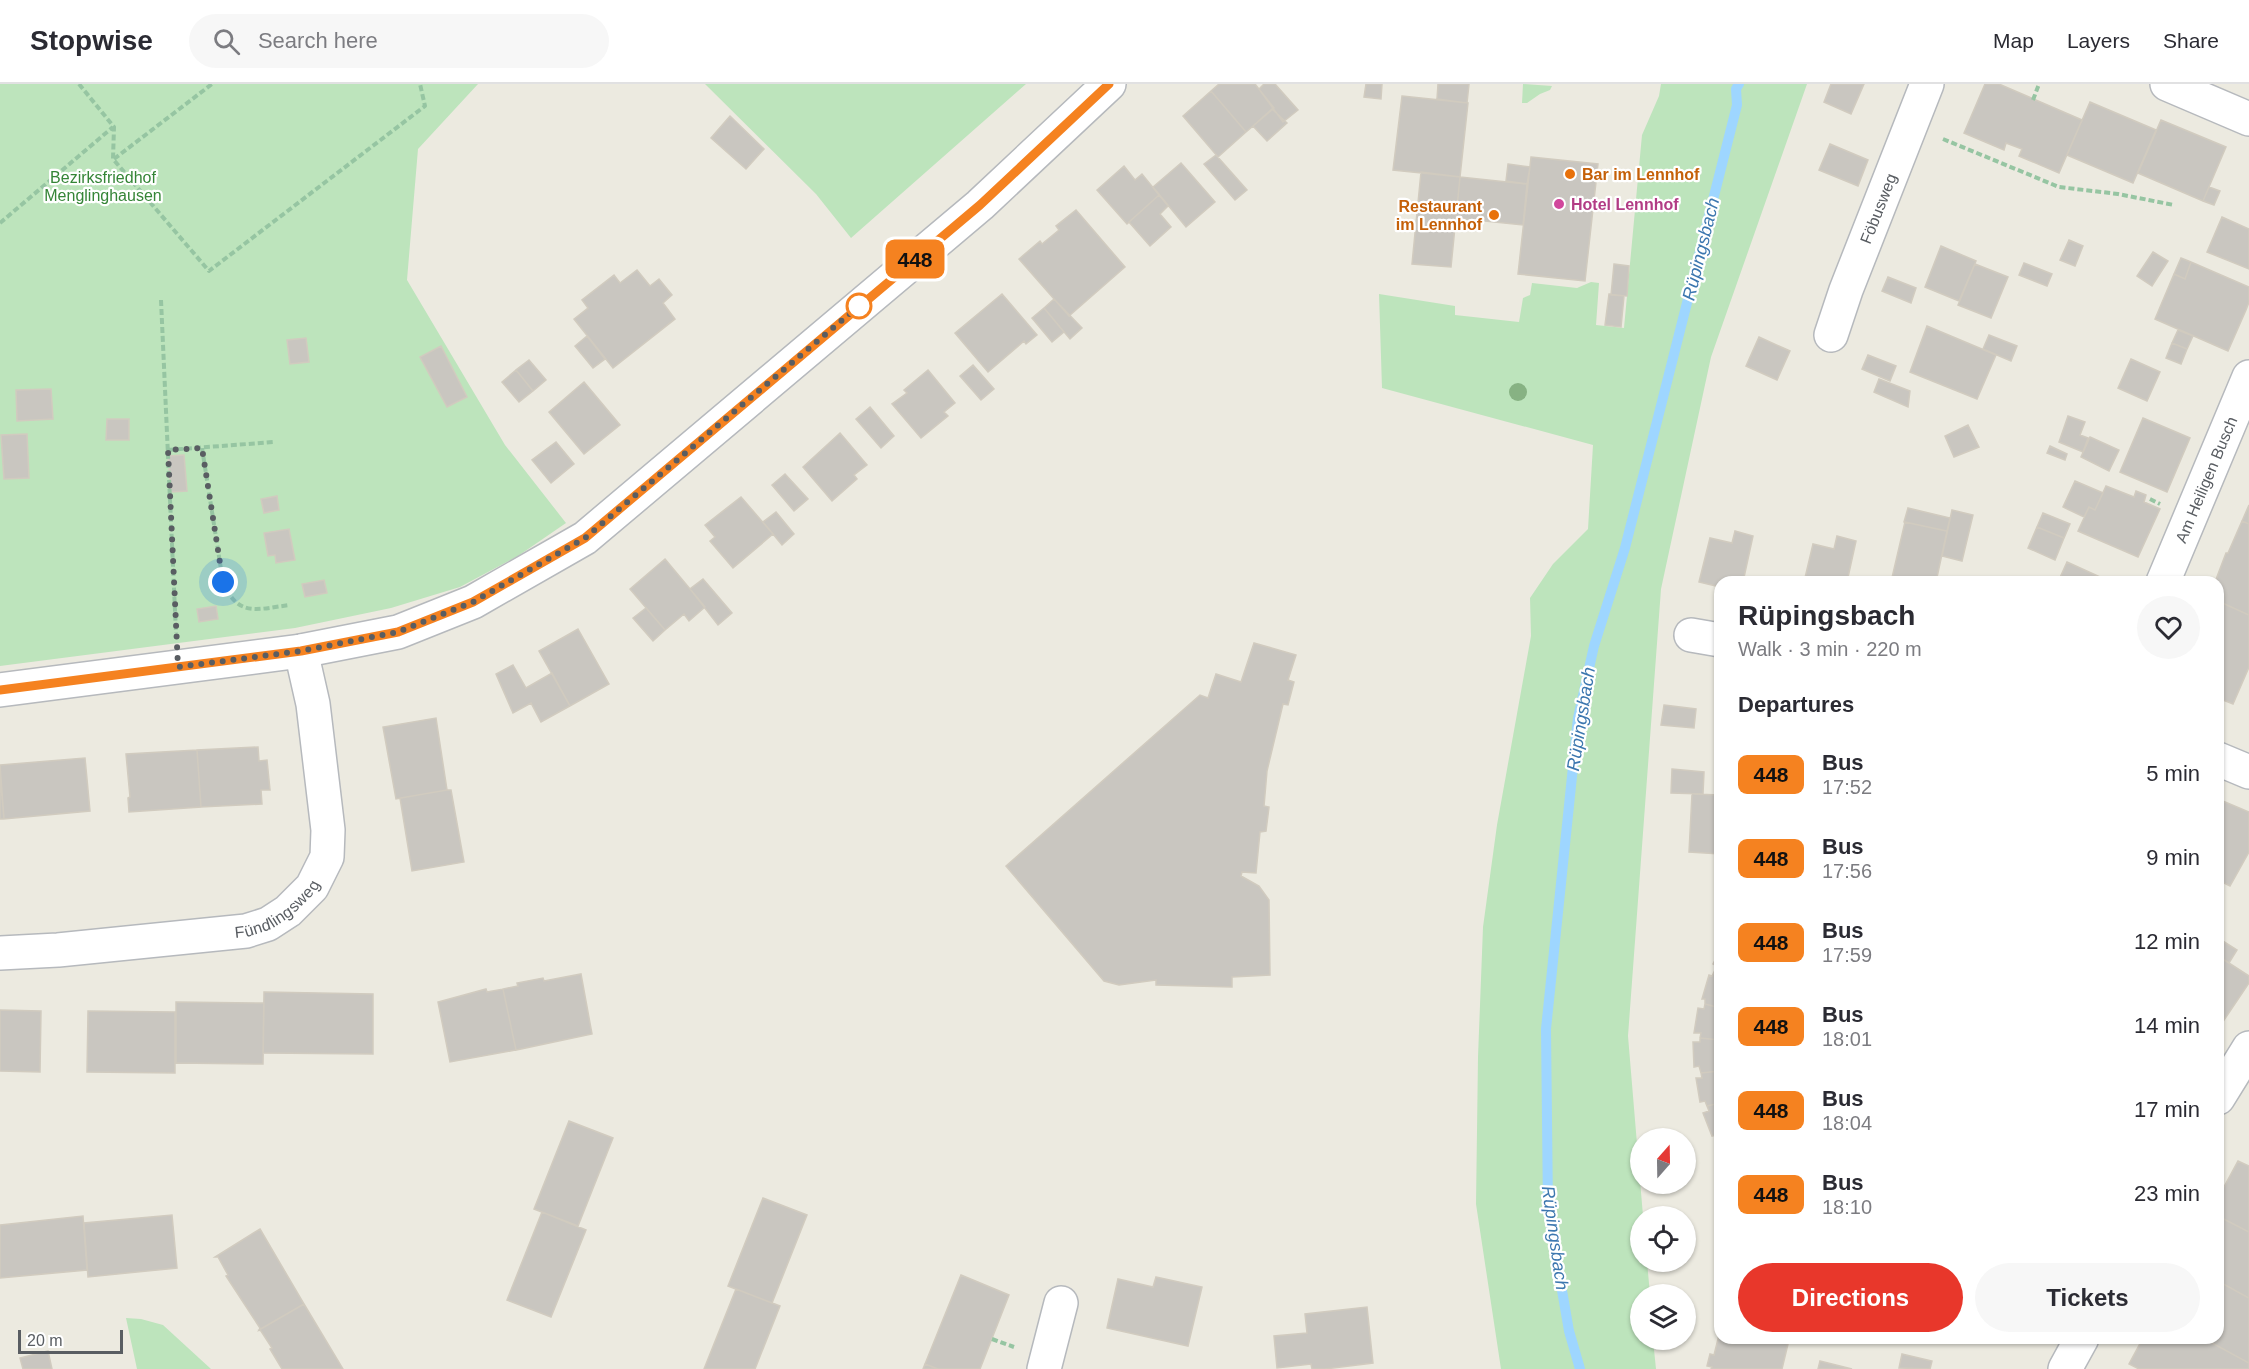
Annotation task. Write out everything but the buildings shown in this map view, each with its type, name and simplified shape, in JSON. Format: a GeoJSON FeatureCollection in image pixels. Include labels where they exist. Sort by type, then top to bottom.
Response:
{"type":"FeatureCollection","features":[{"type":"Feature","properties":{"kind":"street"},"geometry":{"type":"LineString","coordinates":[[0,690],[301,651],[398,632],[463,607],[585,538],[980,205],[1108,84]]}},
{"type":"Feature","properties":{"kind":"street","name":"Föbusweg"},"geometry":{"type":"LineString","coordinates":[[1831,335],[1846,290],[1927,84]]}},
{"type":"Feature","properties":{"kind":"street"},"geometry":{"type":"LineString","coordinates":[[2167,84],[2249,119]]}},
{"type":"Feature","properties":{"kind":"street","name":"Am Heiligen Busch"},"geometry":{"type":"LineString","coordinates":[[2166,576],[2249,377]]}},
{"type":"Feature","properties":{"kind":"street","name":"Fündlingsweg"},"geometry":{"type":"LineString","coordinates":[[0,953],[57,950],[246,931],[278,918],[312,887],[327,857],[328,830],[313,704],[301,651]]}},
{"type":"Feature","properties":{"kind":"street"},"geometry":{"type":"LineString","coordinates":[[2224,762],[2249,772]]}},
{"type":"Feature","properties":{"kind":"street"},"geometry":{"type":"LineString","coordinates":[[2224,1088],[2249,1048]]}},
{"type":"Feature","properties":{"kind":"street"},"geometry":{"type":"LineString","coordinates":[[1044,1369],[1061,1303]]}},
{"type":"Feature","properties":{"kind":"street"},"geometry":{"type":"LineString","coordinates":[[2065,1369],[2079,1344]]}},
{"type":"Feature","properties":{"kind":"path"},"geometry":{"type":"LineString","coordinates":[[79,84],[114,126],[113,159],[208,271],[425,106],[420,84]]}},
{"type":"Feature","properties":{"kind":"path"},"geometry":{"type":"LineString","coordinates":[[113,159],[212,84]]}},
{"type":"Feature","properties":{"kind":"path"},"geometry":{"type":"LineString","coordinates":[[2033,100],[2039,84]]}},
{"type":"Feature","properties":{"kind":"path"},"geometry":{"type":"LineString","coordinates":[[0,223],[114,126]]}},
{"type":"Feature","properties":{"kind":"path"},"geometry":{"type":"LineString","coordinates":[[1933,135],[2059,187],[2118,194],[2174,205]]}},
{"type":"Feature","properties":{"kind":"path"},"geometry":{"type":"LineString","coordinates":[[161,300],[178,667]]}},
{"type":"Feature","properties":{"kind":"path"},"geometry":{"type":"LineString","coordinates":[[168,450],[274,442]]}},
{"type":"Feature","properties":{"kind":"path"},"geometry":{"type":"LineString","coordinates":[[202,448],[223,582],[230,598],[243,608],[290,605]]}},
{"type":"Feature","properties":{"kind":"green space","name":"Bezirksfriedhof Menglinghausen"},"geometry":{"type":"Polygon","coordinates":[[[0,84],[478,84],[418,149],[407,280],[505,445],[566,523],[518,556],[460,587],[391,608],[295,628],[0,666],[0,84]]]}},
{"type":"Feature","properties":{"kind":"green space"},"geometry":{"type":"Polygon","coordinates":[[[705,84],[1026,84],[851,238],[816,194],[705,84]]]}},
{"type":"Feature","properties":{"kind":"green space"},"geometry":{"type":"Polygon","coordinates":[[[1523,84],[1552,86],[1550,90],[1527,103],[1522,103],[1523,84]]]}},
{"type":"Feature","properties":{"kind":"green space"},"geometry":{"type":"Polygon","coordinates":[[[1661,84],[1807,84],[1711,357],[1661,589],[1628,1036],[1636,1128],[1630,1128],[1630,1194],[1641,1194],[1642,1206],[1630,1206],[1630,1272],[1648,1272],[1649,1284],[1630,1284],[1630,1350],[1654,1350],[1656,1369],[1501,1369],[1476,1204],[1483,927],[1497,825],[1531,636],[1530,598],[1553,564],[1588,529],[1593,445],[1382,388],[1379,294],[1455,306],[1455,315],[1519,322],[1523,298],[1530,295],[1532,283],[1577,288],[1591,282],[1599,283],[1596,325],[1624,328],[1642,135],[1659,96],[1661,84]]]}},
{"type":"Feature","properties":{"kind":"green space"},"geometry":{"type":"Polygon","coordinates":[[[126,1318],[141,1319],[163,1325],[211,1369],[137,1369],[126,1318]]]}},
{"type":"Feature","properties":{"kind":"waterway","name":"Rüpingsbach"},"geometry":{"type":"LineString","coordinates":[[1580,1369],[1569,1331],[1548,1209],[1546,1029],[1578,718],[1594,646],[1625,548],[1737,105],[1736,89],[1739,84]]}},
{"type":"Feature","properties":{"kind":"bus line","name":"448"},"geometry":{"type":"LineString","coordinates":[[0,690],[301,651],[398,632],[473,602],[585,538],[980,205],[1109,84]]}},
{"type":"Feature","properties":{"kind":"place","name":"Bar im Lennhof"},"geometry":{"type":"Point","coordinates":[1570,174]}},
{"type":"Feature","properties":{"kind":"place","name":"Hotel Lennhof"},"geometry":{"type":"Point","coordinates":[1559,204]}},
{"type":"Feature","properties":{"kind":"place","name":"Restaurant im Lennhof"},"geometry":{"type":"Point","coordinates":[1494,215]}},
{"type":"Feature","properties":{"kind":"route"},"geometry":{"type":"LineString","coordinates":[[223,582],[202,448],[168,450],[178,667],[301,651],[398,632],[473,602],[585,538],[859,306]]}}]}
